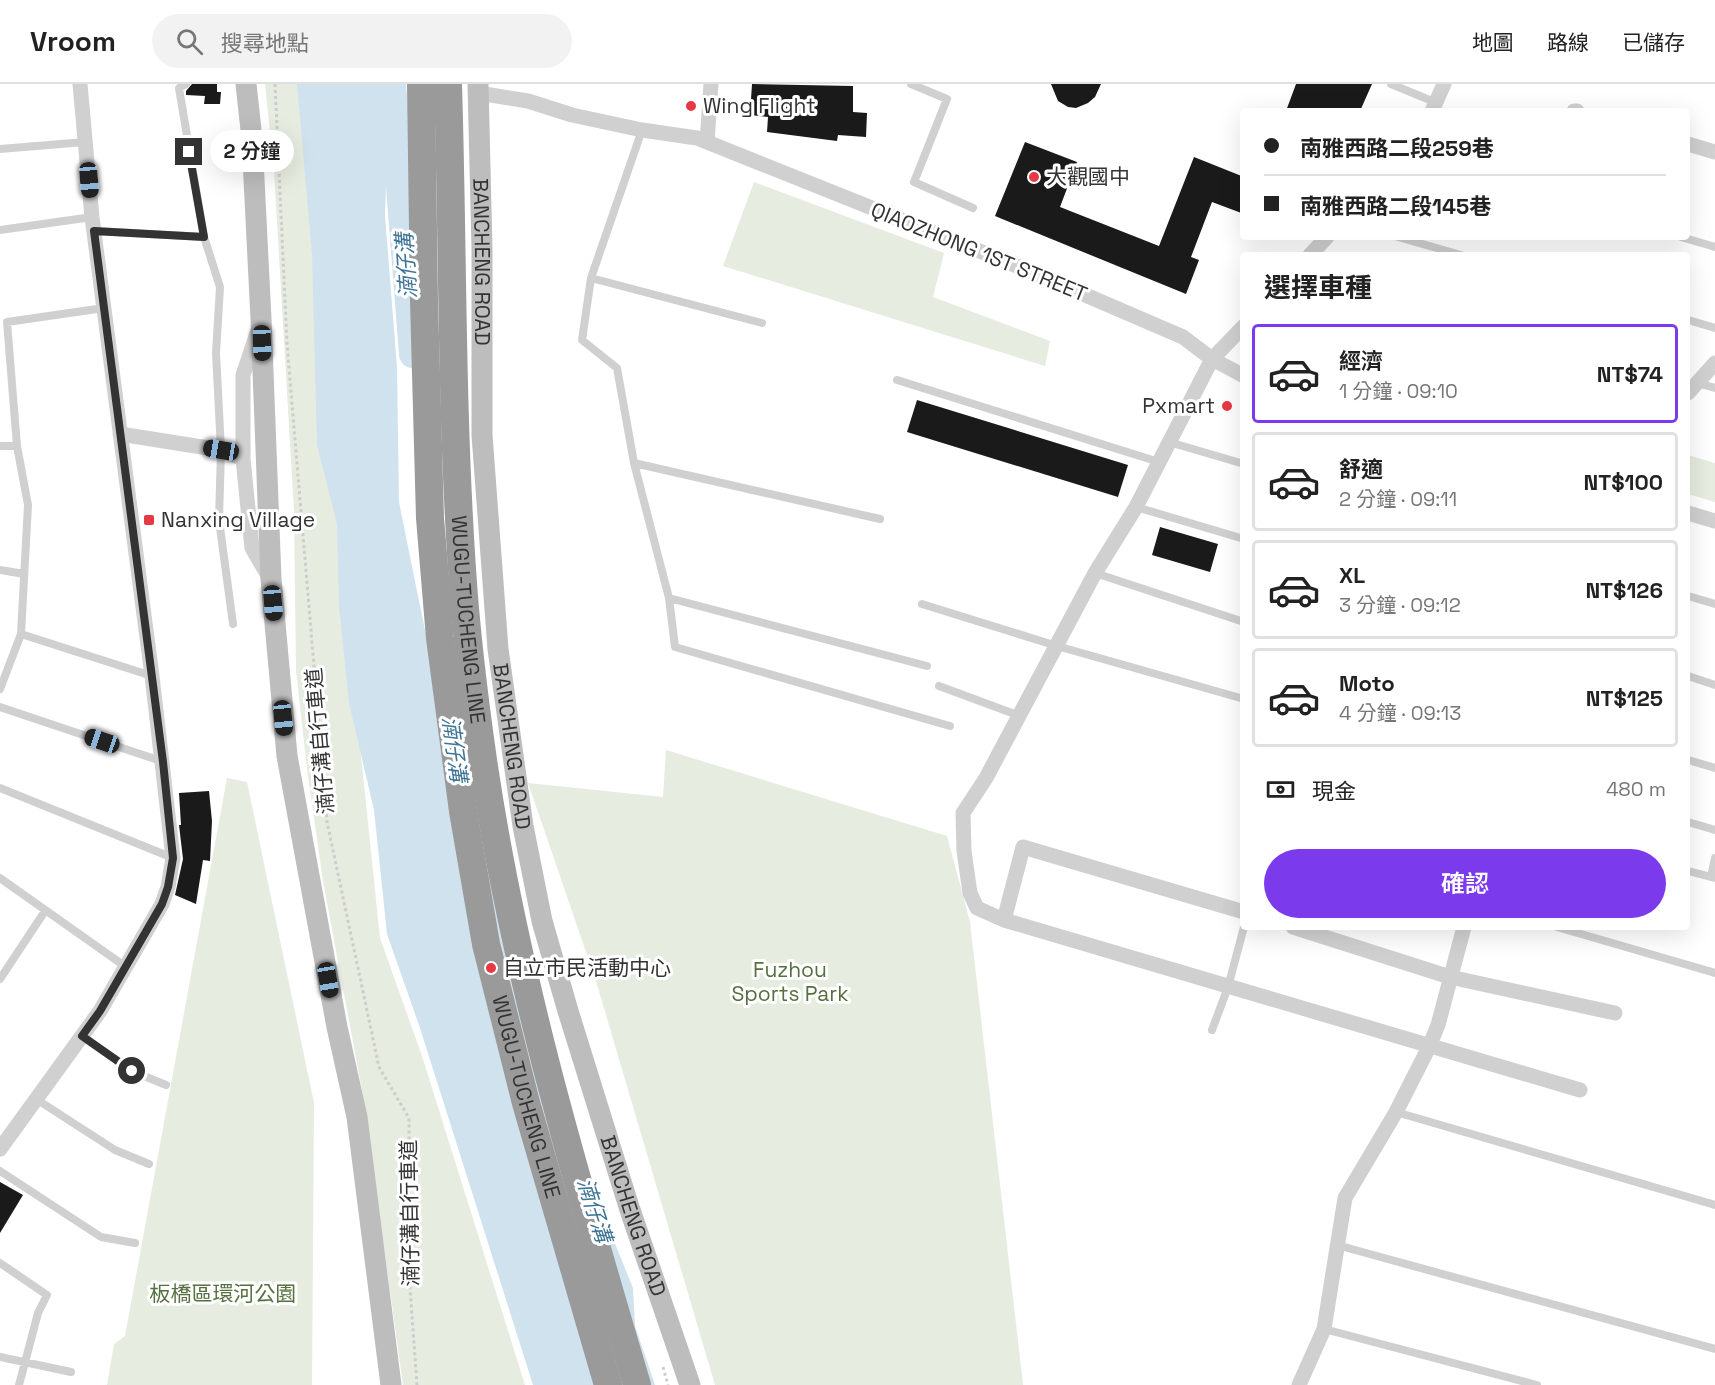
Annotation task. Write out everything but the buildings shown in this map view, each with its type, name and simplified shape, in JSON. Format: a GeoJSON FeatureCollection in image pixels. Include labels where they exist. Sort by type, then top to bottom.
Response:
{"type":"FeatureCollection","features":[{"type":"Feature","properties":{"kind":"highway","name":"WUGU-TUCHENG LINE"},"geometry":{"type":"LineString","coordinates":[[421,84],[430,518],[440,638],[463,811],[486,944],[526,1103],[608,1385]]}},
{"type":"Feature","properties":{"kind":"highway","name":"WUGU-TUCHENG LINE"},"geometry":{"type":"LineString","coordinates":[[448,84],[452,316],[462,569],[483,758],[507,904],[547,1068],[637,1385]]}},
{"type":"Feature","properties":{"kind":"street"},"geometry":{"type":"LineString","coordinates":[[0,1149],[100,1011],[162,904],[168,887],[173,858],[163,762],[93,224],[80,84]]}},
{"type":"Feature","properties":{"kind":"street"},"geometry":{"type":"LineString","coordinates":[[246,84],[252,139],[271,579],[287,756],[337,1027],[357,1117],[391,1385]]}},
{"type":"Feature","properties":{"kind":"street"},"geometry":{"type":"LineString","coordinates":[[707,142],[711,84]]}},
{"type":"Feature","properties":{"kind":"street"},"geometry":{"type":"LineString","coordinates":[[1434,107],[1444,84]]}},
{"type":"Feature","properties":{"kind":"street","name":"QIAOZHONG 1ST STREET"},"geometry":{"type":"LineString","coordinates":[[478,89],[572,115],[642,130],[698,138],[1022,268],[1183,337],[1212,359],[1240,374]]}},
{"type":"Feature","properties":{"kind":"street","name":"BANCHENG ROAD"},"geometry":{"type":"LineString","coordinates":[[478,89],[482,249],[482,435],[498,649],[524,826],[542,921],[568,1011],[630,1210],[690,1385]]}},
{"type":"Feature","properties":{"kind":"street"},"geometry":{"type":"LineString","coordinates":[[1690,145],[1715,152]]}},
{"type":"Feature","properties":{"kind":"street"},"geometry":{"type":"LineString","coordinates":[[1313,252],[1324,240]]}},
{"type":"Feature","properties":{"kind":"street"},"geometry":{"type":"LineString","coordinates":[[261,319],[243,375],[243,459],[252,548],[271,579]]}},
{"type":"Feature","properties":{"kind":"street"},"geometry":{"type":"LineString","coordinates":[[1240,330],[1212,359],[1136,507],[1095,573],[986,778],[963,813],[964,851],[970,893],[977,908],[1004,920],[1580,1090]]}},
{"type":"Feature","properties":{"kind":"street"},"geometry":{"type":"LineString","coordinates":[[1690,389],[1715,363]]}},
{"type":"Feature","properties":{"kind":"street"},"geometry":{"type":"LineString","coordinates":[[120,434],[221,450],[243,459]]}},
{"type":"Feature","properties":{"kind":"street"},"geometry":{"type":"LineString","coordinates":[[1690,514],[1715,521]]}},
{"type":"Feature","properties":{"kind":"street"},"geometry":{"type":"LineString","coordinates":[[1004,920],[1023,847],[1240,911]]}},
{"type":"Feature","properties":{"kind":"street"},"geometry":{"type":"LineString","coordinates":[[1303,930],[1450,976],[1615,1013]]}},
{"type":"Feature","properties":{"kind":"street"},"geometry":{"type":"LineString","coordinates":[[1300,1385],[1324,1329],[1345,1198],[1396,1112],[1429,1047],[1438,1025],[1463,930]]}},
{"type":"Feature","properties":{"kind":"lane"},"geometry":{"type":"LineString","coordinates":[[911,84],[947,99],[914,182],[973,208]]}},
{"type":"Feature","properties":{"kind":"lane"},"geometry":{"type":"LineString","coordinates":[[1391,84],[1434,107]]}},
{"type":"Feature","properties":{"kind":"lane"},"geometry":{"type":"LineString","coordinates":[[182,86],[204,237],[220,287],[216,353],[221,450],[219,520],[233,624]]}},
{"type":"Feature","properties":{"kind":"lane"},"geometry":{"type":"LineString","coordinates":[[642,130],[591,278],[582,340],[617,368],[634,463],[669,598],[675,647],[950,726]]}},
{"type":"Feature","properties":{"kind":"lane"},"geometry":{"type":"LineString","coordinates":[[0,149],[86,142]]}},
{"type":"Feature","properties":{"kind":"lane"},"geometry":{"type":"LineString","coordinates":[[0,230],[93,224],[204,237]]}},
{"type":"Feature","properties":{"kind":"lane"},"geometry":{"type":"LineString","coordinates":[[1408,240],[1450,252]]}},
{"type":"Feature","properties":{"kind":"lane"},"geometry":{"type":"LineString","coordinates":[[1690,240],[1715,247]]}},
{"type":"Feature","properties":{"kind":"lane"},"geometry":{"type":"LineString","coordinates":[[591,278],[762,323]]}},
{"type":"Feature","properties":{"kind":"lane"},"geometry":{"type":"LineString","coordinates":[[0,689],[21,634],[28,505],[17,446],[7,322],[104,308]]}},
{"type":"Feature","properties":{"kind":"lane"},"geometry":{"type":"LineString","coordinates":[[1690,321],[1715,328]]}},
{"type":"Feature","properties":{"kind":"lane"},"geometry":{"type":"LineString","coordinates":[[897,380],[1159,462]]}},
{"type":"Feature","properties":{"kind":"lane"},"geometry":{"type":"LineString","coordinates":[[1690,389],[1715,388]]}},
{"type":"Feature","properties":{"kind":"lane"},"geometry":{"type":"LineString","coordinates":[[1169,442],[1240,463]]}},
{"type":"Feature","properties":{"kind":"lane"},"geometry":{"type":"LineString","coordinates":[[0,446],[17,446]]}},
{"type":"Feature","properties":{"kind":"lane"},"geometry":{"type":"LineString","coordinates":[[634,463],[880,519]]}},
{"type":"Feature","properties":{"kind":"lane"},"geometry":{"type":"LineString","coordinates":[[1136,507],[1240,538]]}},
{"type":"Feature","properties":{"kind":"lane"},"geometry":{"type":"LineString","coordinates":[[0,570],[24,574]]}},
{"type":"Feature","properties":{"kind":"lane"},"geometry":{"type":"LineString","coordinates":[[1095,573],[1240,621]]}},
{"type":"Feature","properties":{"kind":"lane"},"geometry":{"type":"LineString","coordinates":[[1690,597],[1715,604]]}},
{"type":"Feature","properties":{"kind":"lane"},"geometry":{"type":"LineString","coordinates":[[669,598],[927,666]]}},
{"type":"Feature","properties":{"kind":"lane"},"geometry":{"type":"LineString","coordinates":[[922,604],[1057,646],[1240,698]]}},
{"type":"Feature","properties":{"kind":"lane"},"geometry":{"type":"LineString","coordinates":[[21,634],[152,676]]}},
{"type":"Feature","properties":{"kind":"lane"},"geometry":{"type":"LineString","coordinates":[[1690,677],[1715,685]]}},
{"type":"Feature","properties":{"kind":"lane"},"geometry":{"type":"LineString","coordinates":[[939,686],[1020,716]]}},
{"type":"Feature","properties":{"kind":"lane"},"geometry":{"type":"LineString","coordinates":[[0,707],[163,762]]}},
{"type":"Feature","properties":{"kind":"lane"},"geometry":{"type":"LineString","coordinates":[[1690,761],[1715,768]]}},
{"type":"Feature","properties":{"kind":"lane"},"geometry":{"type":"LineString","coordinates":[[0,788],[173,858]]}},
{"type":"Feature","properties":{"kind":"lane"},"geometry":{"type":"LineString","coordinates":[[1690,823],[1715,830]]}},
{"type":"Feature","properties":{"kind":"lane"},"geometry":{"type":"LineString","coordinates":[[1690,871],[1713,877],[1715,858]]}},
{"type":"Feature","properties":{"kind":"lane"},"geometry":{"type":"LineString","coordinates":[[0,878],[126,967]]}},
{"type":"Feature","properties":{"kind":"lane"},"geometry":{"type":"LineString","coordinates":[[0,978],[45,911]]}},
{"type":"Feature","properties":{"kind":"lane"},"geometry":{"type":"LineString","coordinates":[[1212,1030],[1228,987],[1243,930]]}},
{"type":"Feature","properties":{"kind":"lane"},"geometry":{"type":"LineString","coordinates":[[1567,930],[1715,973]]}},
{"type":"Feature","properties":{"kind":"lane"},"geometry":{"type":"LineString","coordinates":[[82,1036],[132,1071],[166,1085]]}},
{"type":"Feature","properties":{"kind":"lane"},"geometry":{"type":"LineString","coordinates":[[36,1099],[116,1150],[149,1164]]}},
{"type":"Feature","properties":{"kind":"lane"},"geometry":{"type":"LineString","coordinates":[[1396,1112],[1715,1205]]}},
{"type":"Feature","properties":{"kind":"lane"},"geometry":{"type":"LineString","coordinates":[[0,1171],[101,1237],[135,1243]]}},
{"type":"Feature","properties":{"kind":"lane"},"geometry":{"type":"LineString","coordinates":[[1336,1245],[1715,1349]]}},
{"type":"Feature","properties":{"kind":"lane"},"geometry":{"type":"LineString","coordinates":[[0,1263],[47,1295],[38,1313],[19,1385]]}},
{"type":"Feature","properties":{"kind":"lane"},"geometry":{"type":"LineString","coordinates":[[1324,1329],[1537,1385]]}},
{"type":"Feature","properties":{"kind":"lane"},"geometry":{"type":"LineString","coordinates":[[0,1357],[71,1372]]}},
{"type":"Feature","properties":{"kind":"path","name":"湳仔溝自行車道"},"geometry":{"type":"LineString","coordinates":[[275,84],[287,344],[327,822],[379,1067],[409,1118],[411,1288],[417,1385]]}},
{"type":"Feature","properties":{"kind":"green space"},"geometry":{"type":"Polygon","coordinates":[[[265,84],[304,84],[351,659],[380,938],[422,1056],[525,1385],[403,1385],[364,1101],[323,881],[296,670],[294,511],[274,171],[265,84]]]}},
{"type":"Feature","properties":{"kind":"green space"},"geometry":{"type":"Polygon","coordinates":[[[754,182],[944,253],[933,297],[1050,341],[1045,366],[723,266],[754,182]]]}},
{"type":"Feature","properties":{"kind":"green space"},"geometry":{"type":"Polygon","coordinates":[[[1690,456],[1715,463],[1715,502],[1690,495],[1690,456]]]}},
{"type":"Feature","properties":{"kind":"green space","name":"Fuzhou Sports Park"},"geometry":{"type":"Polygon","coordinates":[[[666,750],[947,836],[970,922],[1023,1385],[715,1385],[596,981],[528,783],[663,797],[666,750]]]}},
{"type":"Feature","properties":{"kind":"green space","name":"板橋區環河公園"},"geometry":{"type":"Polygon","coordinates":[[[227,778],[247,782],[314,1103],[312,1385],[107,1385],[114,1344],[125,1336],[227,778]]]}},
{"type":"Feature","properties":{"kind":"water"},"geometry":{"type":"Polygon","coordinates":[[[297,84],[389,84],[385,216],[397,367],[399,502],[433,670],[500,907],[577,1150],[633,1288],[635,1326],[655,1385],[533,1385],[420,1028],[387,934],[374,810],[349,703],[339,606],[337,524],[317,445],[312,254],[297,84]]]}},
{"type":"Feature","properties":{"kind":"waterway","name":"湳仔溝"},"geometry":{"type":"LineString","coordinates":[[392,84],[413,354]]}},
{"type":"Feature","properties":{"kind":"place","name":"Wing Flight"},"geometry":{"type":"Point","coordinates":[691,106]}},
{"type":"Feature","properties":{"kind":"place","name":"大觀國中"},"geometry":{"type":"Point","coordinates":[1034,177]}},
{"type":"Feature","properties":{"kind":"place","name":"Pxmart"},"geometry":{"type":"Point","coordinates":[1227,406]}},
{"type":"Feature","properties":{"kind":"place","name":"Nanxing Village"},"geometry":{"type":"Point","coordinates":[149,520]}},
{"type":"Feature","properties":{"kind":"place","name":"自立市民活動中心"},"geometry":{"type":"Point","coordinates":[491,968]}},
{"type":"Feature","properties":{"kind":"route"},"geometry":{"type":"LineString","coordinates":[[132,1071],[82,1036],[100,1011],[162,904],[168,887],[173,858],[163,762],[94,231],[204,237],[189,152]]}}]}
